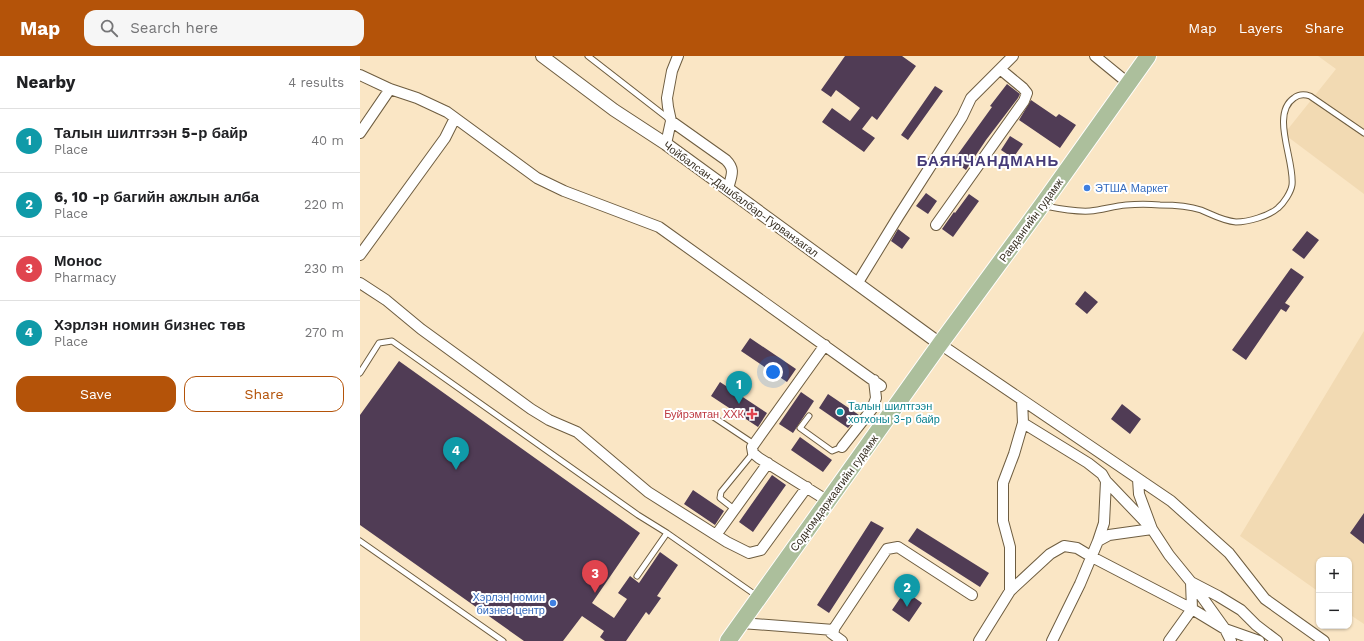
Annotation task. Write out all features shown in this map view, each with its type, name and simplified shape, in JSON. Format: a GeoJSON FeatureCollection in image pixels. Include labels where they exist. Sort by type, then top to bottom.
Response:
{"type":"FeatureCollection","features":[{"type":"Feature","properties":{"kind":"main road","name":"Равдангийн гудамж"},"geometry":{"type":"LineString","coordinates":[[940,344],[1042,205],[1148,56]]}},
{"type":"Feature","properties":{"kind":"main road","name":"Содномдаржаагийн гудамж"},"geometry":{"type":"LineString","coordinates":[[728,641],[940,344]]}},
{"type":"Feature","properties":{"kind":"street","name":"Чойбалсан-Дашбалбар-Гурванзагал"},"geometry":{"type":"LineString","coordinates":[[542,56],[614,110],[666,144],[940,344]]}},
{"type":"Feature","properties":{"kind":"street"},"geometry":{"type":"LineString","coordinates":[[666,144],[671,121],[667,98],[672,71],[678,56]]}},
{"type":"Feature","properties":{"kind":"street"},"geometry":{"type":"LineString","coordinates":[[857,284],[962,116],[971,98],[1013,56]]}},
{"type":"Feature","properties":{"kind":"street"},"geometry":{"type":"LineString","coordinates":[[1095,56],[1128,83]]}},
{"type":"Feature","properties":{"kind":"street"},"geometry":{"type":"LineString","coordinates":[[936,225],[1024,101],[1027,93],[1000,69]]}},
{"type":"Feature","properties":{"kind":"street"},"geometry":{"type":"LineString","coordinates":[[360,75],[447,112],[537,178],[564,191],[660,226],[877,383],[876,398],[872,409],[842,447]]}},
{"type":"Feature","properties":{"kind":"street"},"geometry":{"type":"LineString","coordinates":[[360,133],[390,89]]}},
{"type":"Feature","properties":{"kind":"street"},"geometry":{"type":"LineString","coordinates":[[360,255],[445,138],[455,118]]}},
{"type":"Feature","properties":{"kind":"street"},"geometry":{"type":"LineString","coordinates":[[671,121],[731,165],[732,172],[728,189]]}},
{"type":"Feature","properties":{"kind":"street"},"geometry":{"type":"LineString","coordinates":[[360,283],[386,300],[421,329],[531,409],[549,420],[577,432],[648,492],[716,535],[749,553],[761,550],[807,487]]}},
{"type":"Feature","properties":{"kind":"street"},"geometry":{"type":"LineString","coordinates":[[940,344],[1171,501],[1228,553],[1265,600],[1324,641]]}},
{"type":"Feature","properties":{"kind":"street"},"geometry":{"type":"LineString","coordinates":[[825,345],[754,448],[768,463],[828,501]]}},
{"type":"Feature","properties":{"kind":"street"},"geometry":{"type":"LineString","coordinates":[[1010,590],[1010,547],[1003,521],[1003,483],[1014,454],[1023,423],[1022,400]]}},
{"type":"Feature","properties":{"kind":"street"},"geometry":{"type":"LineString","coordinates":[[1023,423],[1088,463],[1102,474],[1106,481],[1152,529],[1169,555],[1191,582],[1225,629],[1231,641]]}},
{"type":"Feature","properties":{"kind":"street"},"geometry":{"type":"LineString","coordinates":[[716,535],[768,463]]}},
{"type":"Feature","properties":{"kind":"street"},"geometry":{"type":"LineString","coordinates":[[1138,479],[1139,494],[1152,529]]}},
{"type":"Feature","properties":{"kind":"street"},"geometry":{"type":"LineString","coordinates":[[1052,641],[1080,584],[1098,541],[1104,523],[1106,481]]}},
{"type":"Feature","properties":{"kind":"street"},"geometry":{"type":"LineString","coordinates":[[1098,541],[1109,535],[1152,529]]}},
{"type":"Feature","properties":{"kind":"street"},"geometry":{"type":"LineString","coordinates":[[979,641],[1010,590],[1050,554],[1064,546],[1077,548],[1192,609],[1225,629],[1258,641]]}},
{"type":"Feature","properties":{"kind":"street"},"geometry":{"type":"LineString","coordinates":[[842,641],[831,634],[887,549],[898,547],[972,595]]}},
{"type":"Feature","properties":{"kind":"street"},"geometry":{"type":"LineString","coordinates":[[1169,641],[1192,609],[1191,582]]}},
{"type":"Feature","properties":{"kind":"street"},"geometry":{"type":"LineString","coordinates":[[1191,582],[1241,610],[1256,625],[1277,641]]}},
{"type":"Feature","properties":{"kind":"street"},"geometry":{"type":"LineString","coordinates":[[741,623],[834,630]]}},
{"type":"Feature","properties":{"kind":"lane"},"geometry":{"type":"LineString","coordinates":[[588,56],[671,121]]}},
{"type":"Feature","properties":{"kind":"lane"},"geometry":{"type":"LineString","coordinates":[[1042,205],[1067,210],[1089,211],[1126,205],[1159,205],[1200,210],[1218,218],[1235,222],[1250,220],[1278,208],[1286,199],[1292,187],[1292,175],[1283,119],[1284,110],[1289,101],[1304,94],[1310,96],[1364,133]]}},
{"type":"Feature","properties":{"kind":"lane"},"geometry":{"type":"LineString","coordinates":[[360,373],[379,343],[392,341],[638,515],[667,533],[759,598]]}},
{"type":"Feature","properties":{"kind":"lane"},"geometry":{"type":"LineString","coordinates":[[708,414],[754,448],[720,492],[720,498],[734,510]]}},
{"type":"Feature","properties":{"kind":"lane"},"geometry":{"type":"LineString","coordinates":[[809,416],[800,428],[832,451],[842,447]]}},
{"type":"Feature","properties":{"kind":"lane"},"geometry":{"type":"LineString","coordinates":[[637,576],[667,533]]}},
{"type":"Feature","properties":{"kind":"lane"},"geometry":{"type":"LineString","coordinates":[[360,542],[503,641]]}},
{"type":"Feature","properties":{"kind":"shaded area"},"geometry":{"type":"Polygon","coordinates":[[[1318,56],[1364,56],[1364,194],[1284,134],[1336,69],[1318,56]]]}},
{"type":"Feature","properties":{"kind":"shaded area"},"geometry":{"type":"Polygon","coordinates":[[[1364,331],[1364,624],[1352,616],[1352,557],[1316,557],[1316,590],[1240,536],[1364,331]]]}},
{"type":"Feature","properties":{"kind":"building"},"geometry":{"type":"Polygon","coordinates":[[[845,56],[902,56],[916,66],[877,120],[872,116],[862,129],[875,138],[864,152],[822,122],[832,108],[850,121],[860,108],[836,90],[831,97],[821,90],[845,56]]]}},
{"type":"Feature","properties":{"kind":"building"},"geometry":{"type":"Polygon","coordinates":[[[1007,84],[1020,94],[966,170],[953,161],[992,107],[990,106],[1007,84]]]}},
{"type":"Feature","properties":{"kind":"building"},"geometry":{"type":"Polygon","coordinates":[[[935,86],[943,91],[908,140],[901,135],[935,86]]]}},
{"type":"Feature","properties":{"kind":"building"},"geometry":{"type":"Polygon","coordinates":[[[1031,100],[1056,117],[1059,114],[1076,125],[1060,148],[1019,120],[1031,100]]]}},
{"type":"Feature","properties":{"kind":"building"},"geometry":{"type":"Polygon","coordinates":[[[1010,136],[1023,144],[1013,158],[1001,150],[1010,136]]]}},
{"type":"Feature","properties":{"kind":"building"},"geometry":{"type":"Polygon","coordinates":[[[926,193],[937,201],[928,214],[916,206],[926,193]]]}},
{"type":"Feature","properties":{"kind":"building"},"geometry":{"type":"Polygon","coordinates":[[[969,194],[979,201],[953,237],[942,229],[969,194]]]}},
{"type":"Feature","properties":{"kind":"building"},"geometry":{"type":"Polygon","coordinates":[[[898,229],[910,238],[902,249],[891,241],[898,229]]]}},
{"type":"Feature","properties":{"kind":"building"},"geometry":{"type":"Polygon","coordinates":[[[1307,231],[1319,240],[1304,259],[1292,250],[1307,231]]]}},
{"type":"Feature","properties":{"kind":"building"},"geometry":{"type":"Polygon","coordinates":[[[1291,268],[1304,277],[1285,303],[1290,306],[1286,312],[1281,309],[1246,360],[1232,350],[1291,268]]]}},
{"type":"Feature","properties":{"kind":"building"},"geometry":{"type":"Polygon","coordinates":[[[1085,291],[1098,302],[1087,314],[1075,304],[1085,291]]]}},
{"type":"Feature","properties":{"kind":"building"},"geometry":{"type":"Polygon","coordinates":[[[750,338],[796,369],[787,382],[741,351],[750,338]]]}},
{"type":"Feature","properties":{"kind":"building"},"geometry":{"type":"Polygon","coordinates":[[[399,361],[640,533],[592,603],[614,618],[627,599],[618,593],[630,576],[639,583],[660,552],[678,565],[657,596],[661,598],[649,615],[646,612],[626,641],[605,641],[600,637],[604,631],[582,616],[563,641],[524,641],[360,525],[360,415],[399,361]]]}},
{"type":"Feature","properties":{"kind":"building"},"geometry":{"type":"Polygon","coordinates":[[[720,382],[767,413],[758,427],[711,396],[720,382]]]}},
{"type":"Feature","properties":{"kind":"building"},"geometry":{"type":"Polygon","coordinates":[[[801,392],[814,401],[793,433],[779,424],[801,392]]]}},
{"type":"Feature","properties":{"kind":"building","name":"Талын шилтгээн хотхоны 3-р байр"},"geometry":{"type":"Polygon","coordinates":[[[828,394],[859,415],[848,428],[819,408],[828,394]]]}},
{"type":"Feature","properties":{"kind":"building"},"geometry":{"type":"Polygon","coordinates":[[[1122,404],[1141,419],[1130,434],[1111,419],[1122,404]]]}},
{"type":"Feature","properties":{"kind":"building"},"geometry":{"type":"Polygon","coordinates":[[[800,437],[832,460],[823,472],[791,450],[800,437]]]}},
{"type":"Feature","properties":{"kind":"building"},"geometry":{"type":"Polygon","coordinates":[[[772,475],[786,485],[753,532],[739,522],[772,475]]]}},
{"type":"Feature","properties":{"kind":"building"},"geometry":{"type":"Polygon","coordinates":[[[693,490],[724,511],[715,525],[684,504],[693,490]]]}},
{"type":"Feature","properties":{"kind":"building"},"geometry":{"type":"Polygon","coordinates":[[[1364,513],[1364,544],[1350,533],[1364,513]]]}},
{"type":"Feature","properties":{"kind":"building"},"geometry":{"type":"Polygon","coordinates":[[[871,521],[884,528],[829,613],[817,605],[871,521]]]}},
{"type":"Feature","properties":{"kind":"building"},"geometry":{"type":"Polygon","coordinates":[[[917,528],[989,573],[980,587],[908,541],[917,528]]]}},
{"type":"Feature","properties":{"kind":"building"},"geometry":{"type":"Polygon","coordinates":[[[905,591],[922,603],[909,622],[892,610],[905,591]]]}},
{"type":"Feature","properties":{"kind":"place","name":"ЭТША Маркет"},"geometry":{"type":"Point","coordinates":[1087,188]}},
{"type":"Feature","properties":{"kind":"place","name":"Талын шилтгээн 5-р байр"},"geometry":{"type":"Point","coordinates":[739,404]}},
{"type":"Feature","properties":{"kind":"place","name":"Талын шилтгээн хотхоны 3-р байр"},"geometry":{"type":"Point","coordinates":[840,412]}},
{"type":"Feature","properties":{"kind":"place","name":"Буйрэмтан ХХК"},"geometry":{"type":"Point","coordinates":[752,414]}},
{"type":"Feature","properties":{"kind":"place","name":"Хэрлэн номин бизнес төв"},"geometry":{"type":"Point","coordinates":[456,470]}},
{"type":"Feature","properties":{"kind":"place","name":"Монос"},"geometry":{"type":"Point","coordinates":[595,593]}},
{"type":"Feature","properties":{"kind":"place","name":"Хэрлэн номин бизнес центр"},"geometry":{"type":"Point","coordinates":[553,603]}},
{"type":"Feature","properties":{"kind":"place","name":"6, 10 -р багийн ажлын алба"},"geometry":{"type":"Point","coordinates":[907,607]}},
{"type":"Feature","properties":{"kind":"district","name":"БАЯНЧАНДМАНЬ"},"geometry":{"type":"Point","coordinates":[988,161]}}]}
